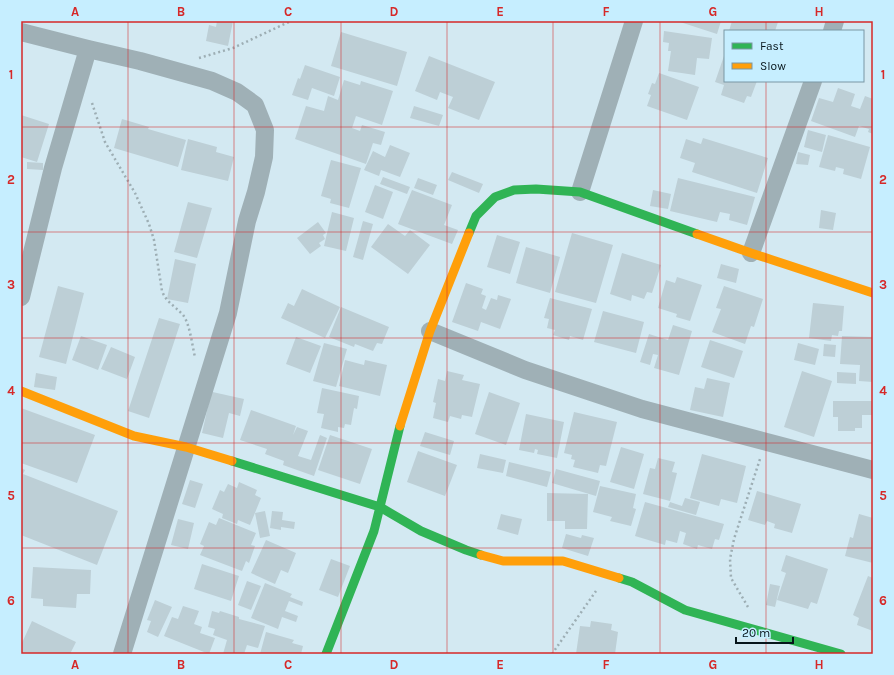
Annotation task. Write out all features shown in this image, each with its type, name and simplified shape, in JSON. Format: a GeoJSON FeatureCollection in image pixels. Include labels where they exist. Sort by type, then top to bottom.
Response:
{"type":"FeatureCollection","features":[{"type":"Feature","properties":{"kind":"street"},"geometry":{"type":"LineString","coordinates":[[580,192],[634,21]]}},
{"type":"Feature","properties":{"kind":"street"},"geometry":{"type":"LineString","coordinates":[[21,32],[212,80],[237,92],[255,105],[265,130],[264,157],[256,192],[247,221],[228,313],[122,654]]}},
{"type":"Feature","properties":{"kind":"street"},"geometry":{"type":"LineString","coordinates":[[21,297],[53,168],[88,49]]}},
{"type":"Feature","properties":{"kind":"street"},"geometry":{"type":"LineString","coordinates":[[751,253],[813,82]]}},
{"type":"Feature","properties":{"kind":"street"},"geometry":{"type":"LineString","coordinates":[[326,654],[368,548],[404,412],[430,331],[476,216],[495,197],[514,190],[536,189],[580,192],[751,253],[873,293]]}},
{"type":"Feature","properties":{"kind":"street"},"geometry":{"type":"LineString","coordinates":[[430,331],[525,370],[635,406],[873,470]]}},
{"type":"Feature","properties":{"kind":"street"},"geometry":{"type":"LineString","coordinates":[[21,391],[134,436],[186,447],[380,507],[421,532],[466,550],[503,561],[563,561],[632,582],[685,610],[840,654]]}},
{"type":"Feature","properties":{"kind":"path"},"geometry":{"type":"LineString","coordinates":[[193,60],[233,48],[291,21]]}},
{"type":"Feature","properties":{"kind":"path"},"geometry":{"type":"LineString","coordinates":[[91,102],[105,142],[135,193],[149,224],[154,240],[164,298],[183,314],[187,321],[195,359]]}},
{"type":"Feature","properties":{"kind":"path"},"geometry":{"type":"LineString","coordinates":[[749,607],[732,578],[730,559],[734,539],[765,442]]}},
{"type":"Feature","properties":{"kind":"path"},"geometry":{"type":"LineString","coordinates":[[552,654],[608,574]]}},
{"type":"Feature","properties":{"kind":"building"},"geometry":{"type":"Polygon","coordinates":[[[217,21],[233,21],[228,46],[206,41],[209,25],[216,27],[217,21]]]}},
{"type":"Feature","properties":{"kind":"building"},"geometry":{"type":"Polygon","coordinates":[[[677,21],[721,21],[717,34],[677,21]]]}},
{"type":"Feature","properties":{"kind":"building"},"geometry":{"type":"Polygon","coordinates":[[[732,21],[778,22],[775,30],[729,30],[732,21]]]}},
{"type":"Feature","properties":{"kind":"building"},"geometry":{"type":"Polygon","coordinates":[[[664,31],[712,38],[709,59],[697,58],[695,75],[668,71],[671,51],[668,51],[669,43],[663,42],[664,31]]]}},
{"type":"Feature","properties":{"kind":"building"},"geometry":{"type":"Polygon","coordinates":[[[341,32],[407,52],[397,86],[331,66],[341,32]]]}},
{"type":"Feature","properties":{"kind":"building"},"geometry":{"type":"Polygon","coordinates":[[[429,56],[495,82],[479,120],[448,108],[453,97],[440,92],[437,100],[415,91],[429,56]]]}},
{"type":"Feature","properties":{"kind":"building"},"geometry":{"type":"Polygon","coordinates":[[[724,56],[724,82],[757,82],[751,97],[747,96],[744,103],[721,95],[724,85],[715,82],[724,56]]]}},
{"type":"Feature","properties":{"kind":"building"},"geometry":{"type":"Polygon","coordinates":[[[305,65],[340,77],[334,96],[312,88],[308,100],[292,95],[298,78],[300,79],[305,65]]]}},
{"type":"Feature","properties":{"kind":"building"},"geometry":{"type":"Polygon","coordinates":[[[659,73],[699,87],[687,120],[647,106],[651,95],[648,94],[652,83],[655,84],[659,73]]]}},
{"type":"Feature","properties":{"kind":"building"},"geometry":{"type":"Polygon","coordinates":[[[344,80],[360,85],[361,81],[393,91],[382,125],[356,116],[352,128],[360,131],[362,125],[385,132],[381,145],[373,143],[366,164],[295,139],[306,106],[324,111],[328,96],[338,100],[344,80]]]}},
{"type":"Feature","properties":{"kind":"building"},"geometry":{"type":"Polygon","coordinates":[[[838,88],[855,94],[851,106],[860,109],[865,96],[873,99],[873,134],[868,132],[869,129],[859,126],[855,137],[811,121],[819,98],[833,102],[838,88]]]}},
{"type":"Feature","properties":{"kind":"building"},"geometry":{"type":"Polygon","coordinates":[[[414,106],[443,115],[439,126],[410,118],[414,106]]]}},
{"type":"Feature","properties":{"kind":"building"},"geometry":{"type":"Polygon","coordinates":[[[21,115],[49,124],[37,162],[21,157],[21,115]]]}},
{"type":"Feature","properties":{"kind":"building"},"geometry":{"type":"Polygon","coordinates":[[[122,119],[149,127],[148,129],[186,140],[178,167],[114,148],[122,119]]]}},
{"type":"Feature","properties":{"kind":"building"},"geometry":{"type":"Polygon","coordinates":[[[808,130],[826,135],[822,152],[804,147],[808,130]]]}},
{"type":"Feature","properties":{"kind":"building"},"geometry":{"type":"Polygon","coordinates":[[[828,135],[870,147],[861,179],[843,174],[844,169],[836,167],[835,171],[819,167],[828,135]]]}},
{"type":"Feature","properties":{"kind":"building"},"geometry":{"type":"Polygon","coordinates":[[[703,138],[768,158],[757,193],[692,172],[695,163],[680,158],[686,139],[701,144],[703,138]]]}},
{"type":"Feature","properties":{"kind":"building"},"geometry":{"type":"Polygon","coordinates":[[[188,139],[217,147],[216,152],[234,157],[228,181],[181,170],[188,139]]]}},
{"type":"Feature","properties":{"kind":"building"},"geometry":{"type":"Polygon","coordinates":[[[390,145],[410,153],[400,177],[381,170],[379,176],[364,170],[373,151],[385,157],[390,145]]]}},
{"type":"Feature","properties":{"kind":"building"},"geometry":{"type":"Polygon","coordinates":[[[798,152],[810,155],[808,165],[796,164],[798,152]]]}},
{"type":"Feature","properties":{"kind":"building"},"geometry":{"type":"Polygon","coordinates":[[[331,160],[361,168],[349,208],[330,203],[331,199],[321,196],[331,160]]]}},
{"type":"Feature","properties":{"kind":"building"},"geometry":{"type":"Polygon","coordinates":[[[27,162],[43,163],[43,170],[27,169],[27,162]]]}},
{"type":"Feature","properties":{"kind":"building"},"geometry":{"type":"Polygon","coordinates":[[[452,172],[483,184],[479,193],[448,180],[452,172]]]}},
{"type":"Feature","properties":{"kind":"building"},"geometry":{"type":"Polygon","coordinates":[[[383,177],[410,187],[407,194],[380,184],[383,177]]]}},
{"type":"Feature","properties":{"kind":"building"},"geometry":{"type":"Polygon","coordinates":[[[418,178],[437,185],[433,195],[414,188],[418,178]]]}},
{"type":"Feature","properties":{"kind":"building"},"geometry":{"type":"Polygon","coordinates":[[[678,178],[755,197],[747,225],[729,220],[730,214],[720,212],[717,222],[670,211],[678,178]]]}},
{"type":"Feature","properties":{"kind":"building"},"geometry":{"type":"Polygon","coordinates":[[[375,185],[393,192],[383,219],[365,212],[375,185]]]}},
{"type":"Feature","properties":{"kind":"building"},"geometry":{"type":"Polygon","coordinates":[[[412,190],[452,205],[444,225],[458,230],[452,244],[398,224],[412,190]]]}},
{"type":"Feature","properties":{"kind":"building"},"geometry":{"type":"Polygon","coordinates":[[[653,190],[671,194],[668,209],[650,206],[653,190]]]}},
{"type":"Feature","properties":{"kind":"building"},"geometry":{"type":"Polygon","coordinates":[[[188,202],[212,208],[197,258],[174,252],[188,202]]]}},
{"type":"Feature","properties":{"kind":"building"},"geometry":{"type":"Polygon","coordinates":[[[821,210],[836,213],[833,230],[819,228],[821,210]]]}},
{"type":"Feature","properties":{"kind":"building"},"geometry":{"type":"Polygon","coordinates":[[[332,212],[354,218],[346,251],[324,246],[332,212]]]}},
{"type":"Feature","properties":{"kind":"building"},"geometry":{"type":"Polygon","coordinates":[[[363,221],[373,224],[363,260],[353,257],[363,221]]]}},
{"type":"Feature","properties":{"kind":"building"},"geometry":{"type":"Polygon","coordinates":[[[318,222],[326,233],[323,235],[325,239],[319,243],[321,246],[310,254],[297,238],[318,222]]]}},
{"type":"Feature","properties":{"kind":"building"},"geometry":{"type":"Polygon","coordinates":[[[388,224],[405,236],[410,230],[430,245],[408,274],[371,247],[388,224]]]}},
{"type":"Feature","properties":{"kind":"building"},"geometry":{"type":"Polygon","coordinates":[[[572,233],[613,245],[596,303],[555,292],[572,233]]]}},
{"type":"Feature","properties":{"kind":"building"},"geometry":{"type":"Polygon","coordinates":[[[497,235],[520,242],[510,274],[487,267],[497,235]]]}},
{"type":"Feature","properties":{"kind":"building"},"geometry":{"type":"Polygon","coordinates":[[[526,247],[560,257],[550,293],[516,283],[526,247]]]}},
{"type":"Feature","properties":{"kind":"building"},"geometry":{"type":"Polygon","coordinates":[[[622,253],[661,265],[652,293],[647,292],[644,299],[632,295],[631,301],[610,294],[622,253]]]}},
{"type":"Feature","properties":{"kind":"building"},"geometry":{"type":"Polygon","coordinates":[[[175,259],[196,264],[188,303],[167,299],[175,259]]]}},
{"type":"Feature","properties":{"kind":"building"},"geometry":{"type":"Polygon","coordinates":[[[721,264],[739,269],[736,283],[717,278],[721,264]]]}},
{"type":"Feature","properties":{"kind":"building"},"geometry":{"type":"Polygon","coordinates":[[[677,277],[702,285],[690,321],[676,317],[677,314],[658,308],[666,280],[675,283],[677,277]]]}},
{"type":"Feature","properties":{"kind":"building"},"geometry":{"type":"Polygon","coordinates":[[[466,283],[483,289],[481,294],[486,296],[482,308],[486,310],[491,298],[497,300],[498,295],[511,299],[500,329],[481,322],[478,331],[452,322],[466,283]]]}},
{"type":"Feature","properties":{"kind":"building"},"geometry":{"type":"Polygon","coordinates":[[[58,286],[84,293],[66,364],[39,357],[58,286]]]}},
{"type":"Feature","properties":{"kind":"building"},"geometry":{"type":"Polygon","coordinates":[[[724,286],[763,299],[754,327],[751,326],[745,344],[712,332],[721,309],[716,308],[724,286]]]}},
{"type":"Feature","properties":{"kind":"building"},"geometry":{"type":"Polygon","coordinates":[[[302,289],[340,307],[325,338],[281,318],[288,303],[294,306],[302,289]]]}},
{"type":"Feature","properties":{"kind":"building"},"geometry":{"type":"Polygon","coordinates":[[[550,298],[592,309],[583,340],[570,336],[569,340],[553,335],[555,330],[547,328],[549,319],[544,318],[550,298]]]}},
{"type":"Feature","properties":{"kind":"building"},"geometry":{"type":"Polygon","coordinates":[[[813,303],[844,306],[842,331],[839,331],[838,336],[832,335],[831,341],[809,338],[813,303]]]}},
{"type":"Feature","properties":{"kind":"building"},"geometry":{"type":"Polygon","coordinates":[[[341,307],[389,327],[382,344],[377,343],[373,351],[355,344],[354,347],[329,337],[341,307]]]}},
{"type":"Feature","properties":{"kind":"building"},"geometry":{"type":"Polygon","coordinates":[[[603,311],[644,322],[636,353],[594,342],[603,311]]]}},
{"type":"Feature","properties":{"kind":"building"},"geometry":{"type":"Polygon","coordinates":[[[159,318],[180,324],[149,418],[128,411],[159,318]]]}},
{"type":"Feature","properties":{"kind":"building"},"geometry":{"type":"Polygon","coordinates":[[[673,325],[692,331],[679,375],[654,368],[658,355],[653,354],[650,365],[640,362],[649,334],[668,340],[673,325]]]}},
{"type":"Feature","properties":{"kind":"building"},"geometry":{"type":"Polygon","coordinates":[[[81,336],[107,345],[98,370],[72,360],[81,336]]]}},
{"type":"Feature","properties":{"kind":"building"},"geometry":{"type":"Polygon","coordinates":[[[842,336],[873,337],[873,382],[859,381],[860,365],[840,364],[842,336]]]}},
{"type":"Feature","properties":{"kind":"building"},"geometry":{"type":"Polygon","coordinates":[[[296,337],[321,346],[310,373],[286,364],[296,337]]]}},
{"type":"Feature","properties":{"kind":"building"},"geometry":{"type":"Polygon","coordinates":[[[710,340],[743,351],[734,378],[701,367],[710,340]]]}},
{"type":"Feature","properties":{"kind":"building"},"geometry":{"type":"Polygon","coordinates":[[[324,343],[347,349],[336,387],[313,381],[324,343]]]}},
{"type":"Feature","properties":{"kind":"building"},"geometry":{"type":"Polygon","coordinates":[[[798,343],[819,349],[815,365],[794,360],[798,343]]]}},
{"type":"Feature","properties":{"kind":"building"},"geometry":{"type":"Polygon","coordinates":[[[824,344],[836,345],[835,357],[823,356],[824,344]]]}},
{"type":"Feature","properties":{"kind":"building"},"geometry":{"type":"Polygon","coordinates":[[[111,347],[135,357],[127,379],[101,369],[111,347]]]}},
{"type":"Feature","properties":{"kind":"building"},"geometry":{"type":"Polygon","coordinates":[[[345,360],[364,365],[365,360],[387,365],[380,396],[339,386],[345,360]]]}},
{"type":"Feature","properties":{"kind":"building"},"geometry":{"type":"Polygon","coordinates":[[[447,371],[464,375],[462,380],[480,384],[472,417],[462,415],[461,419],[450,416],[448,422],[433,418],[436,403],[433,402],[438,379],[445,381],[447,371]]]}},
{"type":"Feature","properties":{"kind":"building"},"geometry":{"type":"Polygon","coordinates":[[[802,371],[832,381],[814,437],[784,427],[802,371]]]}},
{"type":"Feature","properties":{"kind":"building"},"geometry":{"type":"Polygon","coordinates":[[[837,372],[856,373],[856,384],[837,383],[837,372]]]}},
{"type":"Feature","properties":{"kind":"building"},"geometry":{"type":"Polygon","coordinates":[[[36,373],[57,377],[55,390],[34,387],[36,373]]]}},
{"type":"Feature","properties":{"kind":"building"},"geometry":{"type":"Polygon","coordinates":[[[707,378],[730,383],[723,417],[690,410],[695,387],[704,389],[707,378]]]}},
{"type":"Feature","properties":{"kind":"building"},"geometry":{"type":"Polygon","coordinates":[[[322,388],[359,396],[357,409],[354,408],[351,425],[345,424],[344,428],[338,427],[338,432],[321,428],[324,414],[317,413],[322,388]]]}},
{"type":"Feature","properties":{"kind":"building"},"geometry":{"type":"Polygon","coordinates":[[[208,391],[244,399],[240,416],[229,413],[223,438],[202,433],[209,402],[208,391]]]}},
{"type":"Feature","properties":{"kind":"building"},"geometry":{"type":"Polygon","coordinates":[[[489,392],[520,403],[506,445],[475,434],[489,392]]]}},
{"type":"Feature","properties":{"kind":"building"},"geometry":{"type":"Polygon","coordinates":[[[833,401],[873,401],[873,415],[862,415],[862,428],[855,428],[855,431],[838,431],[838,417],[833,417],[833,401]]]}},
{"type":"Feature","properties":{"kind":"building"},"geometry":{"type":"Polygon","coordinates":[[[21,408],[95,435],[77,483],[21,463],[21,408]]]}},
{"type":"Feature","properties":{"kind":"building"},"geometry":{"type":"Polygon","coordinates":[[[251,410],[296,426],[293,435],[297,427],[308,431],[298,456],[311,460],[320,435],[327,438],[314,476],[283,465],[284,461],[265,454],[267,449],[240,440],[251,410]]]}},
{"type":"Feature","properties":{"kind":"building"},"geometry":{"type":"Polygon","coordinates":[[[574,412],[617,422],[606,466],[600,465],[598,473],[573,467],[575,460],[571,459],[572,455],[564,453],[574,412]]]}},
{"type":"Feature","properties":{"kind":"building"},"geometry":{"type":"Polygon","coordinates":[[[526,414],[564,422],[557,458],[537,454],[538,450],[535,449],[534,453],[519,450],[526,414]]]}},
{"type":"Feature","properties":{"kind":"building"},"geometry":{"type":"Polygon","coordinates":[[[425,432],[454,441],[450,455],[420,446],[425,432]]]}},
{"type":"Feature","properties":{"kind":"building"},"geometry":{"type":"Polygon","coordinates":[[[330,435],[372,449],[360,484],[318,470],[330,435]]]}},
{"type":"Feature","properties":{"kind":"building"},"geometry":{"type":"Polygon","coordinates":[[[621,447],[644,454],[634,489],[610,482],[621,447]]]}},
{"type":"Feature","properties":{"kind":"building"},"geometry":{"type":"Polygon","coordinates":[[[418,451],[457,465],[445,496],[407,482],[418,451]]]}},
{"type":"Feature","properties":{"kind":"building"},"geometry":{"type":"Polygon","coordinates":[[[480,454],[506,460],[503,473],[477,468],[480,454]]]}},
{"type":"Feature","properties":{"kind":"building"},"geometry":{"type":"Polygon","coordinates":[[[702,454],[746,466],[737,503],[721,499],[719,506],[690,498],[702,454]]]}},
{"type":"Feature","properties":{"kind":"building"},"geometry":{"type":"Polygon","coordinates":[[[658,458],[675,462],[672,472],[677,473],[670,501],[643,494],[650,468],[655,469],[658,458]]]}},
{"type":"Feature","properties":{"kind":"building"},"geometry":{"type":"Polygon","coordinates":[[[509,462],[551,472],[547,487],[506,476],[509,462]]]}},
{"type":"Feature","properties":{"kind":"building"},"geometry":{"type":"Polygon","coordinates":[[[21,468],[25,470],[23,474],[118,511],[97,565],[21,535],[21,468]]]}},
{"type":"Feature","properties":{"kind":"building"},"geometry":{"type":"Polygon","coordinates":[[[556,469],[600,481],[596,496],[552,483],[556,469]]]}},
{"type":"Feature","properties":{"kind":"building"},"geometry":{"type":"Polygon","coordinates":[[[190,480],[203,484],[195,508],[182,504],[190,480]]]}},
{"type":"Feature","properties":{"kind":"building"},"geometry":{"type":"Polygon","coordinates":[[[239,482],[257,490],[255,495],[261,498],[250,525],[238,520],[237,524],[222,518],[223,514],[212,509],[220,490],[224,492],[228,484],[237,488],[239,482]]]}},
{"type":"Feature","properties":{"kind":"building"},"geometry":{"type":"Polygon","coordinates":[[[600,486],[636,494],[633,508],[636,509],[631,526],[610,521],[612,517],[593,512],[600,486]]]}},
{"type":"Feature","properties":{"kind":"building"},"geometry":{"type":"Polygon","coordinates":[[[757,491],[801,504],[792,533],[774,528],[775,524],[767,521],[765,525],[748,520],[757,491]]]}},
{"type":"Feature","properties":{"kind":"building"},"geometry":{"type":"Polygon","coordinates":[[[547,493],[588,494],[587,529],[565,529],[565,521],[547,521],[547,493]]]}},
{"type":"Feature","properties":{"kind":"building"},"geometry":{"type":"Polygon","coordinates":[[[685,498],[700,502],[696,515],[668,507],[670,502],[682,506],[685,498]]]}},
{"type":"Feature","properties":{"kind":"building"},"geometry":{"type":"Polygon","coordinates":[[[645,502],[724,524],[719,540],[715,539],[712,549],[698,545],[697,549],[683,544],[686,533],[680,531],[677,543],[666,540],[665,545],[635,536],[645,502]]]}},
{"type":"Feature","properties":{"kind":"building"},"geometry":{"type":"Polygon","coordinates":[[[265,511],[270,536],[260,538],[255,513],[265,511]]]}},
{"type":"Feature","properties":{"kind":"building"},"geometry":{"type":"Polygon","coordinates":[[[272,511],[283,512],[282,520],[295,522],[294,529],[281,527],[281,530],[270,528],[272,511]]]}},
{"type":"Feature","properties":{"kind":"building"},"geometry":{"type":"Polygon","coordinates":[[[501,514],[522,519],[518,535],[497,529],[501,514]]]}},
{"type":"Feature","properties":{"kind":"building"},"geometry":{"type":"Polygon","coordinates":[[[859,514],[873,518],[873,563],[845,556],[850,537],[853,538],[859,514]]]}},
{"type":"Feature","properties":{"kind":"building"},"geometry":{"type":"Polygon","coordinates":[[[219,518],[256,533],[251,545],[255,546],[249,563],[246,561],[242,571],[200,555],[204,546],[200,544],[209,522],[216,525],[219,518]]]}},
{"type":"Feature","properties":{"kind":"building"},"geometry":{"type":"Polygon","coordinates":[[[178,519],[194,523],[188,549],[171,545],[178,519]]]}},
{"type":"Feature","properties":{"kind":"building"},"geometry":{"type":"Polygon","coordinates":[[[566,534],[581,538],[582,535],[594,538],[588,556],[562,548],[566,534]]]}},
{"type":"Feature","properties":{"kind":"building"},"geometry":{"type":"Polygon","coordinates":[[[266,540],[296,553],[288,573],[281,570],[275,584],[251,573],[266,540]]]}},
{"type":"Feature","properties":{"kind":"building"},"geometry":{"type":"Polygon","coordinates":[[[786,555],[828,569],[817,604],[811,602],[808,609],[777,600],[786,573],[781,571],[786,555]]]}},
{"type":"Feature","properties":{"kind":"building"},"geometry":{"type":"Polygon","coordinates":[[[331,559],[350,566],[338,597],[319,590],[331,559]]]}},
{"type":"Feature","properties":{"kind":"building"},"geometry":{"type":"Polygon","coordinates":[[[202,564],[239,576],[231,601],[194,589],[202,564]]]}},
{"type":"Feature","properties":{"kind":"building"},"geometry":{"type":"Polygon","coordinates":[[[33,567],[91,570],[90,594],[77,594],[76,608],[43,606],[43,599],[31,598],[33,567]]]}},
{"type":"Feature","properties":{"kind":"building"},"geometry":{"type":"Polygon","coordinates":[[[868,576],[873,578],[873,631],[857,625],[859,618],[853,615],[868,576]]]}},
{"type":"Feature","properties":{"kind":"building"},"geometry":{"type":"Polygon","coordinates":[[[247,581],[261,586],[251,610],[238,605],[247,581]]]}},
{"type":"Feature","properties":{"kind":"building"},"geometry":{"type":"Polygon","coordinates":[[[265,583],[292,594],[290,597],[303,602],[302,606],[289,601],[285,611],[298,616],[296,622],[282,617],[278,629],[251,618],[265,583]]]}},
{"type":"Feature","properties":{"kind":"building"},"geometry":{"type":"Polygon","coordinates":[[[770,584],[780,586],[775,607],[766,605],[770,584]]]}},
{"type":"Feature","properties":{"kind":"building"},"geometry":{"type":"Polygon","coordinates":[[[155,600],[172,607],[158,637],[147,632],[151,621],[147,620],[155,600]]]}},
{"type":"Feature","properties":{"kind":"building"},"geometry":{"type":"Polygon","coordinates":[[[183,606],[199,611],[194,624],[202,627],[200,633],[215,638],[209,654],[164,636],[172,617],[178,619],[183,606]]]}},
{"type":"Feature","properties":{"kind":"building"},"geometry":{"type":"Polygon","coordinates":[[[212,611],[219,613],[220,611],[239,617],[239,619],[265,626],[258,648],[247,645],[244,654],[223,654],[227,640],[213,635],[215,629],[208,627],[212,611]]]}},
{"type":"Feature","properties":{"kind":"building"},"geometry":{"type":"Polygon","coordinates":[[[32,621],[76,642],[70,654],[21,654],[21,645],[32,621]]]}},
{"type":"Feature","properties":{"kind":"building"},"geometry":{"type":"Polygon","coordinates":[[[591,621],[612,624],[611,630],[618,632],[615,654],[576,654],[580,626],[590,627],[591,621]]]}},
{"type":"Feature","properties":{"kind":"building"},"geometry":{"type":"Polygon","coordinates":[[[266,632],[294,640],[292,643],[303,646],[301,654],[260,654],[266,632]]]}},
{"type":"Feature","properties":{"kind":"traffic: fast"},"geometry":{"type":"LineString","coordinates":[[469,233],[476,216],[495,197],[514,190],[536,189],[580,192],[697,234]]}},
{"type":"Feature","properties":{"kind":"traffic: fast"},"geometry":{"type":"LineString","coordinates":[[326,654],[374,531],[400,426]]}},
{"type":"Feature","properties":{"kind":"traffic: fast"},"geometry":{"type":"LineString","coordinates":[[232,461],[380,507],[421,531],[481,555]]}},
{"type":"Feature","properties":{"kind":"traffic: fast"},"geometry":{"type":"LineString","coordinates":[[619,578],[632,582],[685,610],[841,654]]}},
{"type":"Feature","properties":{"kind":"traffic: slow"},"geometry":{"type":"LineString","coordinates":[[400,426],[430,331],[469,233]]}},
{"type":"Feature","properties":{"kind":"traffic: slow"},"geometry":{"type":"LineString","coordinates":[[697,234],[873,293]]}},
{"type":"Feature","properties":{"kind":"traffic: slow"},"geometry":{"type":"LineString","coordinates":[[21,391],[134,436],[186,447],[232,461]]}},
{"type":"Feature","properties":{"kind":"traffic: slow"},"geometry":{"type":"LineString","coordinates":[[481,555],[503,561],[563,561],[619,578]]}}]}
